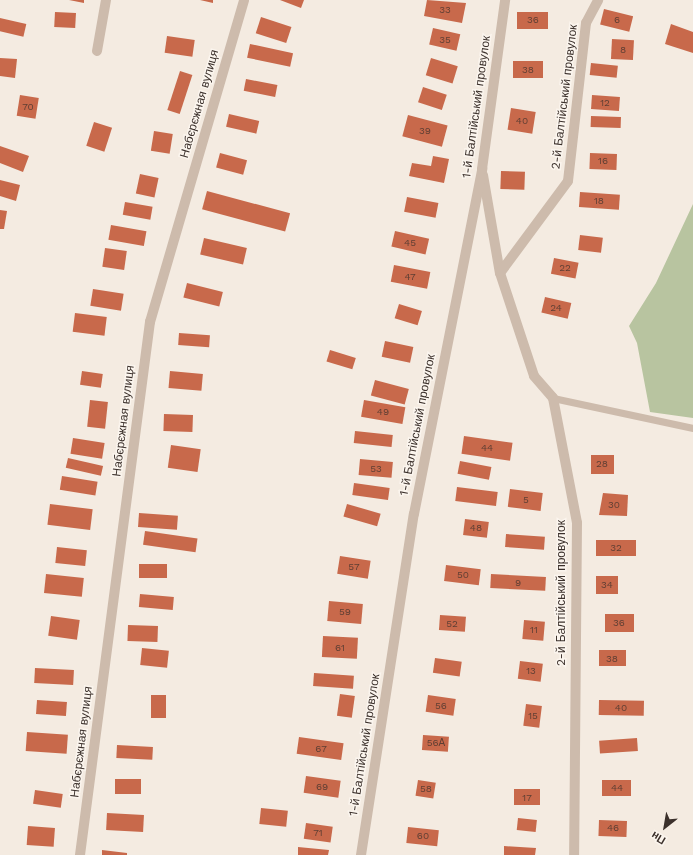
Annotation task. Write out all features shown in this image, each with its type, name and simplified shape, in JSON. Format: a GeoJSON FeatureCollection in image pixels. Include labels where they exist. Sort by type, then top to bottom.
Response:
{"type":"FeatureCollection","features":[{"type":"Feature","properties":{"kind":"street"},"geometry":{"type":"LineString","coordinates":[[96,51],[106,0]]}},
{"type":"Feature","properties":{"kind":"street","name":"Набєрєжная вулиця"},"geometry":{"type":"LineString","coordinates":[[80,855],[150,322],[244,0]]}},
{"type":"Feature","properties":{"kind":"street","name":"1-й Балтійський провулок"},"geometry":{"type":"LineString","coordinates":[[361,855],[414,514],[482,169],[505,0]]}},
{"type":"Feature","properties":{"kind":"street","name":"2-й Балтійський провулок"},"geometry":{"type":"LineString","coordinates":[[500,273],[568,181],[586,23],[598,0]]}},
{"type":"Feature","properties":{"kind":"street","name":"2-й Балтійський провулок"},"geometry":{"type":"LineString","coordinates":[[482,169],[500,273],[534,376],[553,398],[577,523],[574,855]]}},
{"type":"Feature","properties":{"kind":"lane"},"geometry":{"type":"LineString","coordinates":[[553,398],[693,428]]}},
{"type":"Feature","properties":{"kind":"green space"},"geometry":{"type":"Polygon","coordinates":[[[693,204],[693,418],[650,412],[637,343],[629,326],[656,283],[693,204]]]}},
{"type":"Feature","properties":{"kind":"building"},"geometry":{"type":"Polygon","coordinates":[[[69,0],[84,0],[84,3],[69,0]]]}},
{"type":"Feature","properties":{"kind":"building"},"geometry":{"type":"Polygon","coordinates":[[[200,0],[213,0],[213,3],[200,0]]]}},
{"type":"Feature","properties":{"kind":"building"},"geometry":{"type":"Polygon","coordinates":[[[280,0],[304,0],[301,8],[280,0]]]}},
{"type":"Feature","properties":{"kind":"building"},"geometry":{"type":"Polygon","coordinates":[[[427,0],[466,3],[462,23],[424,16],[427,0]]]}},
{"type":"Feature","properties":{"kind":"building"},"geometry":{"type":"Polygon","coordinates":[[[604,9],[633,16],[629,32],[600,25],[604,9]]]}},
{"type":"Feature","properties":{"kind":"building"},"geometry":{"type":"Polygon","coordinates":[[[55,12],[76,13],[75,28],[54,27],[55,12]]]}},
{"type":"Feature","properties":{"kind":"building"},"geometry":{"type":"Polygon","coordinates":[[[517,12],[548,12],[548,29],[517,29],[517,12]]]}},
{"type":"Feature","properties":{"kind":"building"},"geometry":{"type":"Polygon","coordinates":[[[261,17],[291,27],[286,43],[256,33],[261,17]]]}},
{"type":"Feature","properties":{"kind":"building"},"geometry":{"type":"Polygon","coordinates":[[[0,18],[26,24],[23,37],[0,31],[0,18]]]}},
{"type":"Feature","properties":{"kind":"building"},"geometry":{"type":"Polygon","coordinates":[[[671,24],[693,32],[693,53],[665,44],[671,24]]]}},
{"type":"Feature","properties":{"kind":"building"},"geometry":{"type":"Polygon","coordinates":[[[433,28],[460,34],[456,51],[429,45],[433,28]]]}},
{"type":"Feature","properties":{"kind":"building"},"geometry":{"type":"Polygon","coordinates":[[[167,36],[195,40],[192,57],[165,53],[167,36]]]}},
{"type":"Feature","properties":{"kind":"building"},"geometry":{"type":"Polygon","coordinates":[[[612,39],[634,40],[633,60],[611,59],[612,39]]]}},
{"type":"Feature","properties":{"kind":"building"},"geometry":{"type":"Polygon","coordinates":[[[250,44],[293,53],[290,67],[247,58],[250,44]]]}},
{"type":"Feature","properties":{"kind":"building"},"geometry":{"type":"Polygon","coordinates":[[[0,58],[17,59],[15,78],[0,76],[0,58]]]}},
{"type":"Feature","properties":{"kind":"building"},"geometry":{"type":"Polygon","coordinates":[[[431,58],[458,66],[453,83],[426,75],[431,58]]]}},
{"type":"Feature","properties":{"kind":"building"},"geometry":{"type":"Polygon","coordinates":[[[513,61],[543,61],[543,78],[513,78],[513,61]]]}},
{"type":"Feature","properties":{"kind":"building"},"geometry":{"type":"Polygon","coordinates":[[[591,63],[618,66],[617,78],[590,75],[591,63]]]}},
{"type":"Feature","properties":{"kind":"building"},"geometry":{"type":"Polygon","coordinates":[[[180,71],[192,75],[180,114],[167,110],[180,71]]]}},
{"type":"Feature","properties":{"kind":"building"},"geometry":{"type":"Polygon","coordinates":[[[246,79],[277,85],[275,97],[244,91],[246,79]]]}},
{"type":"Feature","properties":{"kind":"building"},"geometry":{"type":"Polygon","coordinates":[[[423,87],[447,95],[442,110],[418,102],[423,87]]]}},
{"type":"Feature","properties":{"kind":"building"},"geometry":{"type":"Polygon","coordinates":[[[20,95],[39,98],[35,119],[17,116],[20,95]]]}},
{"type":"Feature","properties":{"kind":"building"},"geometry":{"type":"Polygon","coordinates":[[[592,95],[620,97],[619,111],[591,109],[592,95]]]}},
{"type":"Feature","properties":{"kind":"building"},"geometry":{"type":"Polygon","coordinates":[[[511,108],[536,112],[532,134],[508,130],[511,108]]]}},
{"type":"Feature","properties":{"kind":"building"},"geometry":{"type":"Polygon","coordinates":[[[229,114],[259,121],[256,134],[226,127],[229,114]]]}},
{"type":"Feature","properties":{"kind":"building"},"geometry":{"type":"Polygon","coordinates":[[[408,115],[448,126],[442,147],[402,136],[408,115]]]}},
{"type":"Feature","properties":{"kind":"building"},"geometry":{"type":"Polygon","coordinates":[[[591,116],[621,117],[621,128],[591,127],[591,116]]]}},
{"type":"Feature","properties":{"kind":"building"},"geometry":{"type":"Polygon","coordinates":[[[94,122],[112,128],[104,152],[86,146],[94,122]]]}},
{"type":"Feature","properties":{"kind":"building"},"geometry":{"type":"Polygon","coordinates":[[[154,131],[173,134],[170,154],[151,151],[154,131]]]}},
{"type":"Feature","properties":{"kind":"building"},"geometry":{"type":"Polygon","coordinates":[[[0,146],[29,156],[23,172],[0,163],[0,146]]]}},
{"type":"Feature","properties":{"kind":"building"},"geometry":{"type":"Polygon","coordinates":[[[220,153],[247,160],[243,175],[216,167],[220,153]]]}},
{"type":"Feature","properties":{"kind":"building"},"geometry":{"type":"Polygon","coordinates":[[[590,153],[617,154],[616,170],[589,169],[590,153]]]}},
{"type":"Feature","properties":{"kind":"building"},"geometry":{"type":"Polygon","coordinates":[[[433,156],[449,159],[444,183],[409,176],[412,163],[431,166],[433,156]]]}},
{"type":"Feature","properties":{"kind":"building"},"geometry":{"type":"Polygon","coordinates":[[[501,171],[525,172],[524,190],[500,189],[501,171]]]}},
{"type":"Feature","properties":{"kind":"building"},"geometry":{"type":"Polygon","coordinates":[[[140,174],[159,178],[154,198],[136,194],[140,174]]]}},
{"type":"Feature","properties":{"kind":"building"},"geometry":{"type":"Polygon","coordinates":[[[0,180],[20,185],[16,201],[0,196],[0,180]]]}},
{"type":"Feature","properties":{"kind":"building"},"geometry":{"type":"Polygon","coordinates":[[[207,191],[290,213],[285,232],[202,209],[207,191]]]}},
{"type":"Feature","properties":{"kind":"building"},"geometry":{"type":"Polygon","coordinates":[[[580,192],[620,195],[619,210],[579,207],[580,192]]]}},
{"type":"Feature","properties":{"kind":"building"},"geometry":{"type":"Polygon","coordinates":[[[407,197],[438,203],[436,218],[404,212],[407,197]]]}},
{"type":"Feature","properties":{"kind":"building"},"geometry":{"type":"Polygon","coordinates":[[[125,202],[153,207],[150,220],[123,215],[125,202]]]}},
{"type":"Feature","properties":{"kind":"building"},"geometry":{"type":"Polygon","coordinates":[[[0,210],[7,211],[4,229],[0,229],[0,210]]]}},
{"type":"Feature","properties":{"kind":"building"},"geometry":{"type":"Polygon","coordinates":[[[111,225],[146,231],[144,246],[108,240],[111,225]]]}},
{"type":"Feature","properties":{"kind":"building"},"geometry":{"type":"Polygon","coordinates":[[[395,231],[429,239],[426,254],[391,247],[395,231]]]}},
{"type":"Feature","properties":{"kind":"building"},"geometry":{"type":"Polygon","coordinates":[[[580,235],[603,238],[601,253],[578,250],[580,235]]]}},
{"type":"Feature","properties":{"kind":"building"},"geometry":{"type":"Polygon","coordinates":[[[204,238],[247,248],[243,264],[200,255],[204,238]]]}},
{"type":"Feature","properties":{"kind":"building"},"geometry":{"type":"Polygon","coordinates":[[[105,248],[127,251],[124,270],[102,267],[105,248]]]}},
{"type":"Feature","properties":{"kind":"building"},"geometry":{"type":"Polygon","coordinates":[[[554,258],[579,263],[575,278],[551,274],[554,258]]]}},
{"type":"Feature","properties":{"kind":"building"},"geometry":{"type":"Polygon","coordinates":[[[394,265],[430,272],[427,289],[391,282],[394,265]]]}},
{"type":"Feature","properties":{"kind":"building"},"geometry":{"type":"Polygon","coordinates":[[[187,283],[223,292],[219,307],[183,298],[187,283]]]}},
{"type":"Feature","properties":{"kind":"building"},"geometry":{"type":"Polygon","coordinates":[[[93,289],[124,294],[121,311],[90,306],[93,289]]]}},
{"type":"Feature","properties":{"kind":"building"},"geometry":{"type":"Polygon","coordinates":[[[545,297],[571,303],[568,319],[541,313],[545,297]]]}},
{"type":"Feature","properties":{"kind":"building"},"geometry":{"type":"Polygon","coordinates":[[[399,304],[422,311],[418,325],[395,318],[399,304]]]}},
{"type":"Feature","properties":{"kind":"building"},"geometry":{"type":"Polygon","coordinates":[[[75,313],[107,317],[104,336],[73,332],[75,313]]]}},
{"type":"Feature","properties":{"kind":"building"},"geometry":{"type":"Polygon","coordinates":[[[179,333],[210,335],[209,347],[178,345],[179,333]]]}},
{"type":"Feature","properties":{"kind":"building"},"geometry":{"type":"Polygon","coordinates":[[[385,341],[413,347],[410,363],[382,357],[385,341]]]}},
{"type":"Feature","properties":{"kind":"building"},"geometry":{"type":"Polygon","coordinates":[[[330,350],[356,358],[352,369],[326,361],[330,350]]]}},
{"type":"Feature","properties":{"kind":"building"},"geometry":{"type":"Polygon","coordinates":[[[82,371],[103,374],[101,388],[80,385],[82,371]]]}},
{"type":"Feature","properties":{"kind":"building"},"geometry":{"type":"Polygon","coordinates":[[[170,371],[203,374],[201,391],[169,388],[170,371]]]}},
{"type":"Feature","properties":{"kind":"building"},"geometry":{"type":"Polygon","coordinates":[[[375,380],[409,389],[405,405],[371,395],[375,380]]]}},
{"type":"Feature","properties":{"kind":"building"},"geometry":{"type":"Polygon","coordinates":[[[90,400],[108,402],[105,429],[87,427],[90,400]]]}},
{"type":"Feature","properties":{"kind":"building"},"geometry":{"type":"Polygon","coordinates":[[[364,400],[405,407],[402,424],[361,417],[364,400]]]}},
{"type":"Feature","properties":{"kind":"building"},"geometry":{"type":"Polygon","coordinates":[[[164,414],[193,415],[192,432],[163,431],[164,414]]]}},
{"type":"Feature","properties":{"kind":"building"},"geometry":{"type":"Polygon","coordinates":[[[355,431],[393,435],[392,447],[354,443],[355,431]]]}},
{"type":"Feature","properties":{"kind":"building"},"geometry":{"type":"Polygon","coordinates":[[[464,436],[513,443],[510,461],[461,454],[464,436]]]}},
{"type":"Feature","properties":{"kind":"building"},"geometry":{"type":"Polygon","coordinates":[[[73,438],[105,443],[102,459],[70,454],[73,438]]]}},
{"type":"Feature","properties":{"kind":"building"},"geometry":{"type":"Polygon","coordinates":[[[171,445],[201,449],[198,472],[168,468],[171,445]]]}},
{"type":"Feature","properties":{"kind":"building"},"geometry":{"type":"Polygon","coordinates":[[[591,455],[614,455],[614,474],[591,474],[591,455]]]}},
{"type":"Feature","properties":{"kind":"building"},"geometry":{"type":"Polygon","coordinates":[[[68,458],[103,466],[101,476],[66,468],[68,458]]]}},
{"type":"Feature","properties":{"kind":"building"},"geometry":{"type":"Polygon","coordinates":[[[360,459],[393,462],[391,478],[359,475],[360,459]]]}},
{"type":"Feature","properties":{"kind":"building"},"geometry":{"type":"Polygon","coordinates":[[[460,461],[491,467],[489,480],[458,474],[460,461]]]}},
{"type":"Feature","properties":{"kind":"building"},"geometry":{"type":"Polygon","coordinates":[[[62,476],[98,482],[95,495],[60,490],[62,476]]]}},
{"type":"Feature","properties":{"kind":"building"},"geometry":{"type":"Polygon","coordinates":[[[354,483],[390,488],[388,500],[352,495],[354,483]]]}},
{"type":"Feature","properties":{"kind":"building"},"geometry":{"type":"Polygon","coordinates":[[[457,487],[498,492],[496,506],[455,501],[457,487]]]}},
{"type":"Feature","properties":{"kind":"building"},"geometry":{"type":"Polygon","coordinates":[[[510,489],[543,493],[541,511],[508,507],[510,489]]]}},
{"type":"Feature","properties":{"kind":"building"},"geometry":{"type":"Polygon","coordinates":[[[603,493],[628,495],[627,516],[599,515],[603,493]]]}},
{"type":"Feature","properties":{"kind":"building"},"geometry":{"type":"Polygon","coordinates":[[[50,504],[93,509],[90,530],[47,525],[50,504]]]}},
{"type":"Feature","properties":{"kind":"building"},"geometry":{"type":"Polygon","coordinates":[[[347,504],[381,514],[377,526],[343,516],[347,504]]]}},
{"type":"Feature","properties":{"kind":"building"},"geometry":{"type":"Polygon","coordinates":[[[139,513],[178,516],[177,530],[138,527],[139,513]]]}},
{"type":"Feature","properties":{"kind":"building"},"geometry":{"type":"Polygon","coordinates":[[[465,519],[489,522],[487,538],[463,535],[465,519]]]}},
{"type":"Feature","properties":{"kind":"building"},"geometry":{"type":"Polygon","coordinates":[[[145,531],[197,538],[196,552],[143,545],[145,531]]]}},
{"type":"Feature","properties":{"kind":"building"},"geometry":{"type":"Polygon","coordinates":[[[506,534],[545,537],[544,550],[505,547],[506,534]]]}},
{"type":"Feature","properties":{"kind":"building"},"geometry":{"type":"Polygon","coordinates":[[[596,540],[636,540],[636,556],[596,556],[596,540]]]}},
{"type":"Feature","properties":{"kind":"building"},"geometry":{"type":"Polygon","coordinates":[[[57,547],[87,550],[85,566],[55,563],[57,547]]]}},
{"type":"Feature","properties":{"kind":"building"},"geometry":{"type":"Polygon","coordinates":[[[340,556],[371,561],[368,579],[337,574],[340,556]]]}},
{"type":"Feature","properties":{"kind":"building"},"geometry":{"type":"Polygon","coordinates":[[[139,564],[167,564],[167,578],[139,578],[139,564]]]}},
{"type":"Feature","properties":{"kind":"building"},"geometry":{"type":"Polygon","coordinates":[[[446,565],[481,569],[479,585],[444,581],[446,565]]]}},
{"type":"Feature","properties":{"kind":"building"},"geometry":{"type":"Polygon","coordinates":[[[46,574],[84,578],[82,597],[44,593],[46,574]]]}},
{"type":"Feature","properties":{"kind":"building"},"geometry":{"type":"Polygon","coordinates":[[[491,574],[546,577],[545,591],[490,588],[491,574]]]}},
{"type":"Feature","properties":{"kind":"building"},"geometry":{"type":"Polygon","coordinates":[[[596,576],[618,576],[618,594],[596,594],[596,576]]]}},
{"type":"Feature","properties":{"kind":"building"},"geometry":{"type":"Polygon","coordinates":[[[140,594],[174,597],[173,610],[139,607],[140,594]]]}},
{"type":"Feature","properties":{"kind":"building"},"geometry":{"type":"Polygon","coordinates":[[[329,601],[363,604],[361,624],[327,621],[329,601]]]}},
{"type":"Feature","properties":{"kind":"building"},"geometry":{"type":"Polygon","coordinates":[[[605,614],[634,614],[634,632],[605,632],[605,614]]]}},
{"type":"Feature","properties":{"kind":"building"},"geometry":{"type":"Polygon","coordinates":[[[440,615],[466,617],[465,632],[439,630],[440,615]]]}},
{"type":"Feature","properties":{"kind":"building"},"geometry":{"type":"Polygon","coordinates":[[[51,616],[80,620],[77,640],[48,636],[51,616]]]}},
{"type":"Feature","properties":{"kind":"building"},"geometry":{"type":"Polygon","coordinates":[[[524,620],[545,622],[543,641],[522,639],[524,620]]]}},
{"type":"Feature","properties":{"kind":"building"},"geometry":{"type":"Polygon","coordinates":[[[128,625],[158,626],[157,642],[127,641],[128,625]]]}},
{"type":"Feature","properties":{"kind":"building"},"geometry":{"type":"Polygon","coordinates":[[[323,636],[358,638],[357,659],[322,657],[323,636]]]}},
{"type":"Feature","properties":{"kind":"building"},"geometry":{"type":"Polygon","coordinates":[[[142,648],[169,651],[167,668],[140,665],[142,648]]]}},
{"type":"Feature","properties":{"kind":"building"},"geometry":{"type":"Polygon","coordinates":[[[599,650],[626,650],[626,666],[599,666],[599,650]]]}},
{"type":"Feature","properties":{"kind":"building"},"geometry":{"type":"Polygon","coordinates":[[[435,658],[462,662],[460,677],[433,673],[435,658]]]}},
{"type":"Feature","properties":{"kind":"building"},"geometry":{"type":"Polygon","coordinates":[[[520,661],[543,664],[541,682],[518,679],[520,661]]]}},
{"type":"Feature","properties":{"kind":"building"},"geometry":{"type":"Polygon","coordinates":[[[35,668],[74,670],[73,685],[34,683],[35,668]]]}},
{"type":"Feature","properties":{"kind":"building"},"geometry":{"type":"Polygon","coordinates":[[[314,673],[354,676],[353,689],[313,686],[314,673]]]}},
{"type":"Feature","properties":{"kind":"building"},"geometry":{"type":"Polygon","coordinates":[[[340,694],[355,696],[352,718],[337,716],[340,694]]]}},
{"type":"Feature","properties":{"kind":"building"},"geometry":{"type":"Polygon","coordinates":[[[151,695],[166,695],[166,718],[151,718],[151,695]]]}},
{"type":"Feature","properties":{"kind":"building"},"geometry":{"type":"Polygon","coordinates":[[[428,695],[456,699],[453,716],[426,712],[428,695]]]}},
{"type":"Feature","properties":{"kind":"building"},"geometry":{"type":"Polygon","coordinates":[[[37,700],[67,702],[66,716],[36,714],[37,700]]]}},
{"type":"Feature","properties":{"kind":"building"},"geometry":{"type":"Polygon","coordinates":[[[599,700],[644,701],[644,716],[599,715],[599,700]]]}},
{"type":"Feature","properties":{"kind":"building"},"geometry":{"type":"Polygon","coordinates":[[[526,704],[542,706],[539,728],[523,726],[526,704]]]}},
{"type":"Feature","properties":{"kind":"building"},"geometry":{"type":"Polygon","coordinates":[[[27,732],[68,735],[67,754],[26,751],[27,732]]]}},
{"type":"Feature","properties":{"kind":"building"},"geometry":{"type":"Polygon","coordinates":[[[423,735],[449,737],[448,752],[422,750],[423,735]]]}},
{"type":"Feature","properties":{"kind":"building"},"geometry":{"type":"Polygon","coordinates":[[[299,737],[344,743],[341,760],[297,754],[299,737]]]}},
{"type":"Feature","properties":{"kind":"building"},"geometry":{"type":"Polygon","coordinates":[[[637,738],[638,751],[600,754],[599,741],[637,738]]]}},
{"type":"Feature","properties":{"kind":"building"},"geometry":{"type":"Polygon","coordinates":[[[117,745],[153,747],[152,760],[116,758],[117,745]]]}},
{"type":"Feature","properties":{"kind":"building"},"geometry":{"type":"Polygon","coordinates":[[[306,776],[341,781],[338,798],[304,793],[306,776]]]}},
{"type":"Feature","properties":{"kind":"building"},"geometry":{"type":"Polygon","coordinates":[[[115,779],[141,779],[141,794],[115,794],[115,779]]]}},
{"type":"Feature","properties":{"kind":"building"},"geometry":{"type":"Polygon","coordinates":[[[418,780],[436,783],[433,799],[415,796],[418,780]]]}},
{"type":"Feature","properties":{"kind":"building"},"geometry":{"type":"Polygon","coordinates":[[[602,780],[631,780],[631,796],[602,796],[602,780]]]}},
{"type":"Feature","properties":{"kind":"building"},"geometry":{"type":"Polygon","coordinates":[[[514,789],[540,789],[540,805],[514,805],[514,789]]]}},
{"type":"Feature","properties":{"kind":"building"},"geometry":{"type":"Polygon","coordinates":[[[35,790],[63,794],[61,808],[33,804],[35,790]]]}},
{"type":"Feature","properties":{"kind":"building"},"geometry":{"type":"Polygon","coordinates":[[[261,808],[288,811],[286,827],[259,824],[261,808]]]}},
{"type":"Feature","properties":{"kind":"building"},"geometry":{"type":"Polygon","coordinates":[[[107,813],[144,815],[143,832],[106,830],[107,813]]]}},
{"type":"Feature","properties":{"kind":"building"},"geometry":{"type":"Polygon","coordinates":[[[518,818],[537,820],[536,832],[517,830],[518,818]]]}},
{"type":"Feature","properties":{"kind":"building"},"geometry":{"type":"Polygon","coordinates":[[[599,820],[627,821],[626,837],[598,836],[599,820]]]}},
{"type":"Feature","properties":{"kind":"building"},"geometry":{"type":"Polygon","coordinates":[[[306,823],[333,827],[331,843],[304,839],[306,823]]]}},
{"type":"Feature","properties":{"kind":"building"},"geometry":{"type":"Polygon","coordinates":[[[28,826],[55,828],[54,847],[27,845],[28,826]]]}},
{"type":"Feature","properties":{"kind":"building"},"geometry":{"type":"Polygon","coordinates":[[[408,827],[439,830],[437,846],[406,843],[408,827]]]}},
{"type":"Feature","properties":{"kind":"building"},"geometry":{"type":"Polygon","coordinates":[[[504,846],[536,848],[535,855],[504,855],[504,846]]]}},
{"type":"Feature","properties":{"kind":"building"},"geometry":{"type":"Polygon","coordinates":[[[298,847],[329,850],[328,855],[298,855],[298,847]]]}},
{"type":"Feature","properties":{"kind":"building"},"geometry":{"type":"Polygon","coordinates":[[[102,850],[127,853],[127,855],[102,855],[102,850]]]}}]}
